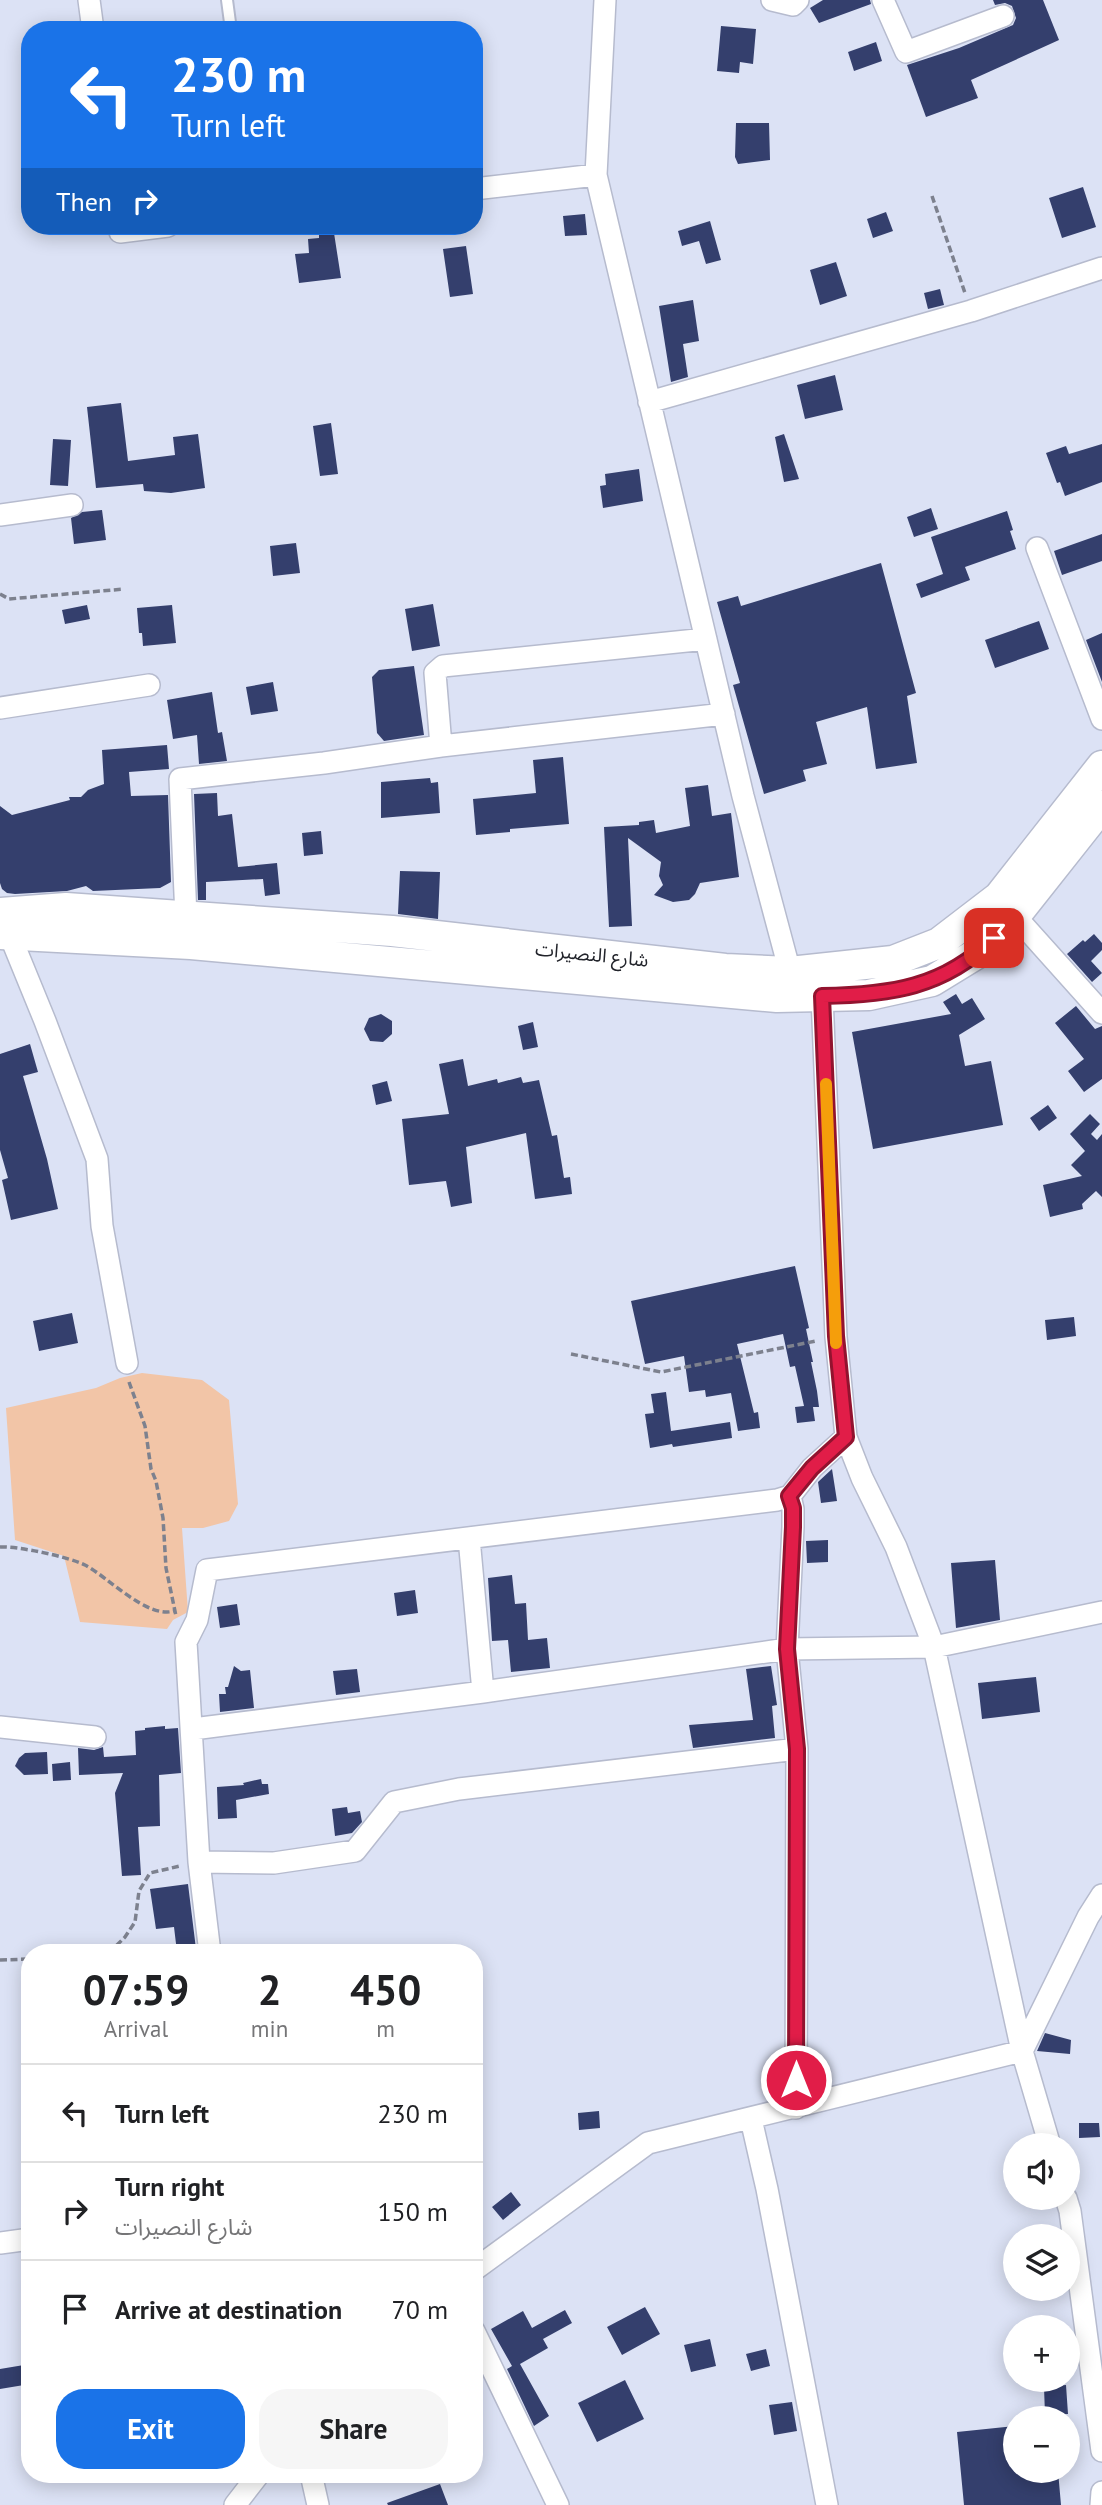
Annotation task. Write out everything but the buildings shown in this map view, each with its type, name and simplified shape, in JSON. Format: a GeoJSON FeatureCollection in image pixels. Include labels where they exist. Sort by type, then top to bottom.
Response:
{"type":"FeatureCollection","features":[{"type":"Feature","properties":{"kind":"main road","name":"شارع النصيرات"},"geometry":{"type":"LineString","coordinates":[[3,927],[66,908],[392,931],[725,969],[790,972],[893,961],[939,943],[999,897],[1102,766]]}},
{"type":"Feature","properties":{"kind":"main road","name":"شارع النصيرات"},"geometry":{"type":"LineString","coordinates":[[3,927],[778,997],[869,995],[932,981],[981,951],[1015,916],[1102,806]]}},
{"type":"Feature","properties":{"kind":"street"},"geometry":{"type":"LineString","coordinates":[[89,0],[92,21]]}},
{"type":"Feature","properties":{"kind":"street"},"geometry":{"type":"LineString","coordinates":[[605,0],[596,175],[724,714],[790,972]]}},
{"type":"Feature","properties":{"kind":"street"},"geometry":{"type":"LineString","coordinates":[[772,0],[793,5],[798,0]]}},
{"type":"Feature","properties":{"kind":"street"},"geometry":{"type":"LineString","coordinates":[[883,0],[906,52],[1003,16]]}},
{"type":"Feature","properties":{"kind":"street"},"geometry":{"type":"LineString","coordinates":[[483,188],[596,175]]}},
{"type":"Feature","properties":{"kind":"street"},"geometry":{"type":"LineString","coordinates":[[649,401],[971,311],[1102,268]]}},
{"type":"Feature","properties":{"kind":"street"},"geometry":{"type":"LineString","coordinates":[[0,515],[72,505]]}},
{"type":"Feature","properties":{"kind":"street"},"geometry":{"type":"LineString","coordinates":[[1037,548],[1102,719]]}},
{"type":"Feature","properties":{"kind":"street"},"geometry":{"type":"LineString","coordinates":[[441,746],[435,673],[443,666],[706,639]]}},
{"type":"Feature","properties":{"kind":"street"},"geometry":{"type":"LineString","coordinates":[[0,708],[149,685]]}},
{"type":"Feature","properties":{"kind":"street"},"geometry":{"type":"LineString","coordinates":[[186,917],[180,779],[724,714]]}},
{"type":"Feature","properties":{"kind":"street"},"geometry":{"type":"LineString","coordinates":[[1015,916],[1102,1013]]}},
{"type":"Feature","properties":{"kind":"street"},"geometry":{"type":"LineString","coordinates":[[3,927],[45,1021],[97,1159],[102,1226],[127,1363]]}},
{"type":"Feature","properties":{"kind":"street"},"geometry":{"type":"LineString","coordinates":[[822,996],[836,1336],[846,1437],[871,1498],[896,1547],[934,1647],[1022,2051],[1046,2133]]}},
{"type":"Feature","properties":{"kind":"street"},"geometry":{"type":"LineString","coordinates":[[209,1944],[200,1862],[186,1642],[197,1620],[207,1570],[777,1500],[789,1496],[812,1468],[846,1437]]}},
{"type":"Feature","properties":{"kind":"street"},"geometry":{"type":"LineString","coordinates":[[789,1496],[793,1518],[787,1649],[797,1749],[796,2108]]}},
{"type":"Feature","properties":{"kind":"street"},"geometry":{"type":"LineString","coordinates":[[469,1538],[483,1692]]}},
{"type":"Feature","properties":{"kind":"street"},"geometry":{"type":"LineString","coordinates":[[193,1730],[787,1649],[934,1647],[1102,1612]]}},
{"type":"Feature","properties":{"kind":"street"},"geometry":{"type":"LineString","coordinates":[[0,1727],[95,1737]]}},
{"type":"Feature","properties":{"kind":"street"},"geometry":{"type":"LineString","coordinates":[[200,1862],[274,1863],[355,1851],[394,1802],[433,1794],[797,1749]]}},
{"type":"Feature","properties":{"kind":"street"},"geometry":{"type":"LineString","coordinates":[[483,2263],[648,2143],[1022,2051],[1088,1917],[1102,1895]]}},
{"type":"Feature","properties":{"kind":"street"},"geometry":{"type":"LineString","coordinates":[[751,2119],[767,2189],[827,2505]]}},
{"type":"Feature","properties":{"kind":"street"},"geometry":{"type":"LineString","coordinates":[[1069,2210],[1102,2451]]}},
{"type":"Feature","properties":{"kind":"street"},"geometry":{"type":"LineString","coordinates":[[0,2243],[21,2240]]}},
{"type":"Feature","properties":{"kind":"street"},"geometry":{"type":"LineString","coordinates":[[483,2350],[558,2505]]}},
{"type":"Feature","properties":{"kind":"street"},"geometry":{"type":"LineString","coordinates":[[235,2505],[252,2483]]}},
{"type":"Feature","properties":{"kind":"street"},"geometry":{"type":"LineString","coordinates":[[313,2483],[318,2505]]}},
{"type":"Feature","properties":{"kind":"street"},"geometry":{"type":"LineString","coordinates":[[1101,2505],[1102,2493]]}},
{"type":"Feature","properties":{"kind":"lane"},"geometry":{"type":"LineString","coordinates":[[227,0],[230,21]]}},
{"type":"Feature","properties":{"kind":"path"},"geometry":{"type":"LineString","coordinates":[[932,196],[971,311]]}},
{"type":"Feature","properties":{"kind":"path"},"geometry":{"type":"LineString","coordinates":[[0,594],[9,600],[124,589]]}},
{"type":"Feature","properties":{"kind":"path"},"geometry":{"type":"LineString","coordinates":[[571,1353],[661,1371],[836,1336]]}},
{"type":"Feature","properties":{"kind":"path"},"geometry":{"type":"LineString","coordinates":[[127,1363],[129,1383],[145,1426],[151,1469],[159,1494],[166,1568],[174,1610],[186,1642]]}},
{"type":"Feature","properties":{"kind":"path"},"geometry":{"type":"LineString","coordinates":[[0,1547],[12,1547],[75,1561],[155,1610],[165,1613],[174,1610]]}},
{"type":"Feature","properties":{"kind":"path"},"geometry":{"type":"LineString","coordinates":[[118,1944],[135,1922],[139,1891],[150,1873],[200,1862]]}},
{"type":"Feature","properties":{"kind":"path"},"geometry":{"type":"LineString","coordinates":[[0,1960],[21,1959]]}},
{"type":"Feature","properties":{"kind":"shaded area"},"geometry":{"type":"Polygon","coordinates":[[[142,1373],[202,1380],[229,1400],[238,1504],[229,1521],[203,1528],[182,1528],[188,1612],[173,1620],[167,1629],[80,1622],[64,1556],[15,1540],[6,1408],[96,1388],[142,1373]]]}},
{"type":"Feature","properties":{"kind":"slow traffic"},"geometry":{"type":"LineString","coordinates":[[826,1084],[836,1343]]}},
{"type":"Feature","properties":{"kind":"route"},"geometry":{"type":"LineString","coordinates":[[796,2080],[797,1749],[787,1649],[793,1527],[793,1508],[789,1496],[812,1468],[846,1437],[836,1336],[822,996],[869,995],[932,981],[981,951],[994,938]]}}]}
